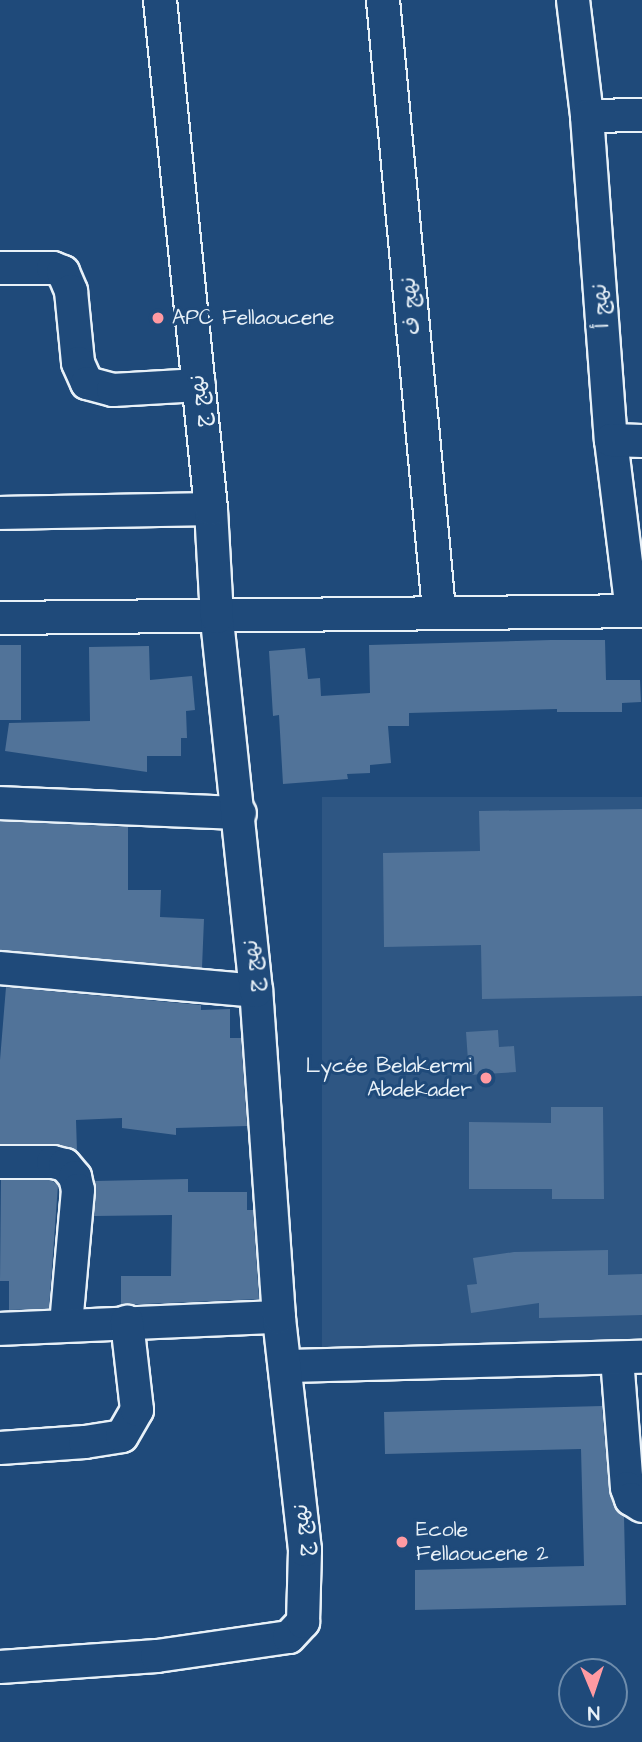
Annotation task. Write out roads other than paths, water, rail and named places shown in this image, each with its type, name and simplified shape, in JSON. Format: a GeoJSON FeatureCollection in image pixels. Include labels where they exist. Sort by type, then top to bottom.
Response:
{"type":"FeatureCollection","features":[{"type":"Feature","properties":{"kind":"street","name":"نهج ج"},"geometry":{"type":"LineString","coordinates":[[0,1667],[157,1656],[289,1637],[303,1622],[306,1573],[287,1366],[279,1317],[256,992],[240,813],[217,617],[211,509],[160,0]]}},
{"type":"Feature","properties":{"kind":"street","name":"نهج ف"},"geometry":{"type":"LineString","coordinates":[[383,0],[439,611]]}},
{"type":"Feature","properties":{"kind":"street","name":"نهج أ"},"geometry":{"type":"LineString","coordinates":[[573,0],[587,116],[611,440],[637,611]]}},
{"type":"Feature","properties":{"kind":"street"},"geometry":{"type":"LineString","coordinates":[[587,116],[642,116]]}},
{"type":"Feature","properties":{"kind":"street"},"geometry":{"type":"LineString","coordinates":[[0,268],[53,268],[63,272],[71,291],[78,363],[87,383],[113,390],[199,385]]}},
{"type":"Feature","properties":{"kind":"street"},"geometry":{"type":"LineString","coordinates":[[611,440],[642,441]]}},
{"type":"Feature","properties":{"kind":"street"},"geometry":{"type":"LineString","coordinates":[[0,513],[211,509]]}},
{"type":"Feature","properties":{"kind":"street"},"geometry":{"type":"LineString","coordinates":[[0,618],[217,617],[439,611],[637,611]]}},
{"type":"Feature","properties":{"kind":"street"},"geometry":{"type":"LineString","coordinates":[[0,803],[240,813]]}},
{"type":"Feature","properties":{"kind":"street"},"geometry":{"type":"LineString","coordinates":[[0,968],[256,992]]}},
{"type":"Feature","properties":{"kind":"street"},"geometry":{"type":"LineString","coordinates":[[0,1162],[53,1162],[65,1165],[75,1177],[78,1190],[66,1324]]}},
{"type":"Feature","properties":{"kind":"street"},"geometry":{"type":"LineString","coordinates":[[0,1329],[66,1324],[279,1317]]}},
{"type":"Feature","properties":{"kind":"street"},"geometry":{"type":"LineString","coordinates":[[0,1448],[85,1443],[122,1436],[138,1410],[127,1322]]}},
{"type":"Feature","properties":{"kind":"street"},"geometry":{"type":"LineString","coordinates":[[287,1366],[630,1357],[627,1488],[631,1499],[642,1506]]}},
{"type":"Feature","properties":{"kind":"place","name":"APC Fellaoucene"},"geometry":{"type":"Point","coordinates":[158,318]}},
{"type":"Feature","properties":{"kind":"place","name":"Lycée Belakermi Abdekader"},"geometry":{"type":"Point","coordinates":[486,1078]}},
{"type":"Feature","properties":{"kind":"place","name":"Ecole Fellaoucene 2"},"geometry":{"type":"Point","coordinates":[402,1542]}}]}
